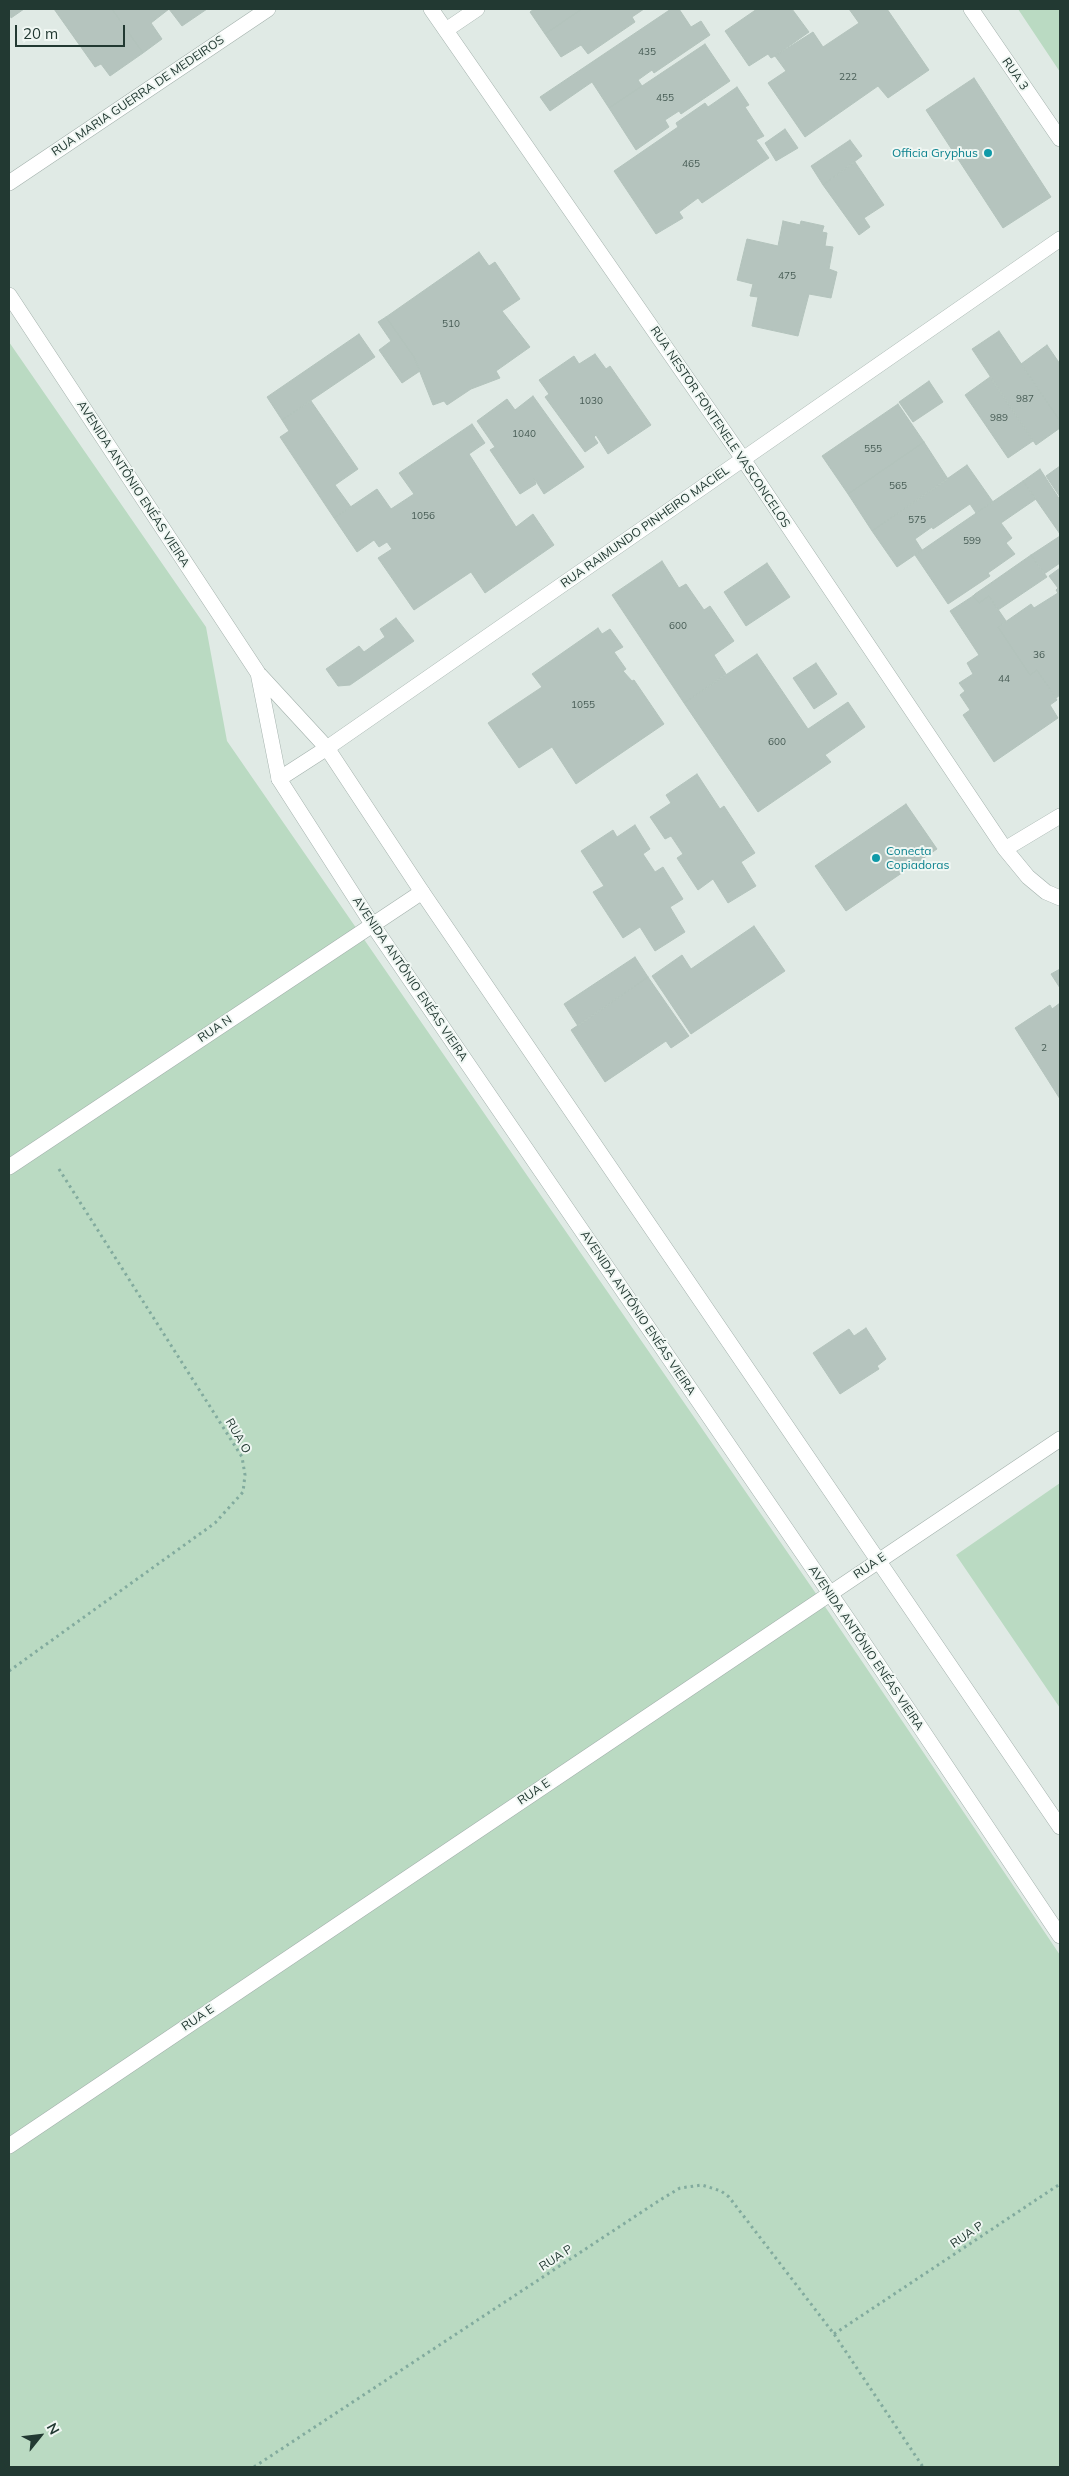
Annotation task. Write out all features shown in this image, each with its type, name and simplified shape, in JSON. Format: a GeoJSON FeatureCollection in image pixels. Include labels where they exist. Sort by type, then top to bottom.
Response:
{"type":"FeatureCollection","features":[{"type":"Feature","properties":{"kind":"street","name":"RUA MARIA GUERRA DE MEDEIROS"},"geometry":{"type":"LineString","coordinates":[[9,183],[268,9]]}},
{"type":"Feature","properties":{"kind":"street","name":"RUA NESTOR FONTENELE VASCONCELOS"},"geometry":{"type":"LineString","coordinates":[[431,9],[743,459],[1005,849],[1028,877],[1046,892],[1060,898]]}},
{"type":"Feature","properties":{"kind":"street"},"geometry":{"type":"LineString","coordinates":[[446,30],[477,9]]}},
{"type":"Feature","properties":{"kind":"street","name":"RUA 3"},"geometry":{"type":"LineString","coordinates":[[971,9],[1060,139]]}},
{"type":"Feature","properties":{"kind":"street","name":"RUA RAIMUNDO PINHEIRO MACIEL"},"geometry":{"type":"LineString","coordinates":[[279,779],[328,748],[1060,239]]}},
{"type":"Feature","properties":{"kind":"street","name":"AVENIDA ANTÔNIO ENÉAS VIEIRA"},"geometry":{"type":"LineString","coordinates":[[9,295],[258,673],[328,748],[422,892],[1060,1827]]}},
{"type":"Feature","properties":{"kind":"street","name":"AVENIDA ANTÔNIO ENÉAS VIEIRA"},"geometry":{"type":"LineString","coordinates":[[258,673],[279,779],[372,924],[830,1594],[1060,1936]]}},
{"type":"Feature","properties":{"kind":"street"},"geometry":{"type":"LineString","coordinates":[[1005,849],[1060,816]]}},
{"type":"Feature","properties":{"kind":"street","name":"RUA N"},"geometry":{"type":"LineString","coordinates":[[9,1167],[422,892]]}},
{"type":"Feature","properties":{"kind":"street","name":"RUA E"},"geometry":{"type":"LineString","coordinates":[[9,2146],[878,1560],[1060,1440]]}},
{"type":"Feature","properties":{"kind":"path","name":"RUA O"},"geometry":{"type":"LineString","coordinates":[[9,1671],[215,1523],[243,1492],[245,1475],[242,1456],[43,1144]]}},
{"type":"Feature","properties":{"kind":"path","name":"RUA P"},"geometry":{"type":"LineString","coordinates":[[834,2334],[1060,2184]]}},
{"type":"Feature","properties":{"kind":"path","name":"RUA P"},"geometry":{"type":"LineString","coordinates":[[254,2467],[680,2188],[702,2185],[721,2191],[729,2197],[834,2334],[923,2467]]}},
{"type":"Feature","properties":{"kind":"green space"},"geometry":{"type":"Polygon","coordinates":[[[1018,9],[1060,9],[1060,72],[1018,9]]]}},
{"type":"Feature","properties":{"kind":"green space"},"geometry":{"type":"Polygon","coordinates":[[[9,342],[206,627],[227,741],[828,1611],[1060,1955],[1060,2467],[9,2467],[9,342]]]}},
{"type":"Feature","properties":{"kind":"green space"},"geometry":{"type":"Polygon","coordinates":[[[1060,1483],[1060,1708],[956,1555],[1060,1483]]]}},
{"type":"Feature","properties":{"kind":"building"},"geometry":{"type":"Polygon","coordinates":[[[9,9],[24,9],[11,18],[9,9]]]}},
{"type":"Feature","properties":{"kind":"building"},"geometry":{"type":"Polygon","coordinates":[[[54,9],[112,9],[143,53],[110,76],[101,64],[95,67],[54,9]]]}},
{"type":"Feature","properties":{"kind":"building"},"geometry":{"type":"Polygon","coordinates":[[[112,9],[169,9],[151,23],[162,39],[143,53],[112,9]]]}},
{"type":"Feature","properties":{"kind":"building"},"geometry":{"type":"Polygon","coordinates":[[[169,9],[207,9],[182,26],[169,9]]]}},
{"type":"Feature","properties":{"kind":"building"},"geometry":{"type":"Polygon","coordinates":[[[534,9],[582,9],[545,34],[530,12],[534,9]]]}},
{"type":"Feature","properties":{"kind":"building"},"geometry":{"type":"Polygon","coordinates":[[[582,9],[644,9],[632,17],[635,22],[588,54],[581,45],[561,57],[545,34],[582,9]]]}},
{"type":"Feature","properties":{"kind":"building"},"geometry":{"type":"Polygon","coordinates":[[[671,9],[679,9],[691,27],[701,21],[710,35],[654,73],[652,70],[638,80],[642,86],[609,108],[592,82],[550,111],[540,97],[671,9]]]}},
{"type":"Feature","properties":{"kind":"building"},"geometry":{"type":"Polygon","coordinates":[[[757,9],[792,9],[809,32],[775,56],[771,58],[768,54],[749,66],[725,31],[757,9]]]}},
{"type":"Feature","properties":{"kind":"building"},"geometry":{"type":"Polygon","coordinates":[[[849,9],[887,9],[929,70],[888,98],[878,86],[805,137],[768,83],[786,71],[775,56],[813,32],[823,47],[859,23],[849,9]]]}},
{"type":"Feature","properties":{"kind":"building"},"geometry":{"type":"Polygon","coordinates":[[[705,44],[730,81],[681,114],[679,111],[665,120],[669,127],[636,150],[609,108],[705,44]]]}},
{"type":"Feature","properties":{"kind":"building","name":"Officia Gryphus"},"geometry":{"type":"Polygon","coordinates":[[[974,78],[1051,197],[1003,228],[926,110],[974,78]]]}},
{"type":"Feature","properties":{"kind":"building"},"geometry":{"type":"Polygon","coordinates":[[[737,87],[749,105],[745,107],[764,136],[756,140],[769,158],[702,203],[698,198],[679,212],[683,218],[656,234],[614,171],[678,127],[676,123],[705,103],[708,107],[737,87]]]}},
{"type":"Feature","properties":{"kind":"building"},"geometry":{"type":"Polygon","coordinates":[[[785,129],[798,148],[776,161],[765,143],[785,129]]]}},
{"type":"Feature","properties":{"kind":"building"},"geometry":{"type":"Polygon","coordinates":[[[850,140],[862,156],[823,185],[811,166],[850,140]]]}},
{"type":"Feature","properties":{"kind":"building"},"geometry":{"type":"Polygon","coordinates":[[[855,162],[884,205],[864,218],[870,227],[859,235],[823,185],[855,162]]]}},
{"type":"Feature","properties":{"kind":"building"},"geometry":{"type":"Polygon","coordinates":[[[783,221],[800,225],[801,221],[824,226],[822,232],[827,233],[825,246],[833,247],[829,269],[837,272],[831,298],[809,294],[798,336],[752,326],[758,297],[750,296],[753,284],[737,280],[747,239],[778,246],[783,221]]]}},
{"type":"Feature","properties":{"kind":"building"},"geometry":{"type":"Polygon","coordinates":[[[479,252],[489,266],[495,262],[520,299],[502,311],[530,347],[496,371],[500,378],[471,389],[447,405],[444,401],[433,405],[414,357],[386,317],[479,252]]]}},
{"type":"Feature","properties":{"kind":"building"},"geometry":{"type":"Polygon","coordinates":[[[386,317],[414,357],[420,371],[402,383],[379,350],[391,341],[378,322],[386,317]]]}},
{"type":"Feature","properties":{"kind":"building"},"geometry":{"type":"Polygon","coordinates":[[[999,331],[1060,421],[1060,428],[1036,445],[972,349],[999,331]]]}},
{"type":"Feature","properties":{"kind":"building"},"geometry":{"type":"Polygon","coordinates":[[[359,334],[375,357],[282,420],[267,397],[359,334]]]}},
{"type":"Feature","properties":{"kind":"building"},"geometry":{"type":"Polygon","coordinates":[[[1047,345],[1060,364],[1060,421],[1021,364],[1047,345]]]}},
{"type":"Feature","properties":{"kind":"building"},"geometry":{"type":"Polygon","coordinates":[[[595,354],[606,369],[610,366],[651,425],[608,454],[596,435],[594,437],[598,443],[585,452],[545,397],[549,394],[539,380],[574,356],[579,364],[595,354]]]}},
{"type":"Feature","properties":{"kind":"building"},"geometry":{"type":"Polygon","coordinates":[[[990,377],[1033,441],[1008,458],[965,395],[990,377]]]}},
{"type":"Feature","properties":{"kind":"building"},"geometry":{"type":"Polygon","coordinates":[[[929,381],[943,402],[913,422],[899,402],[929,381]]]}},
{"type":"Feature","properties":{"kind":"building"},"geometry":{"type":"Polygon","coordinates":[[[533,396],[584,467],[544,494],[534,478],[536,484],[520,494],[490,450],[495,447],[477,421],[507,399],[515,410],[533,396]]]}},
{"type":"Feature","properties":{"kind":"building"},"geometry":{"type":"Polygon","coordinates":[[[311,401],[358,469],[335,485],[351,507],[334,518],[280,437],[289,431],[282,420],[311,401]]]}},
{"type":"Feature","properties":{"kind":"building"},"geometry":{"type":"Polygon","coordinates":[[[898,404],[924,442],[848,494],[822,456],[898,404]]]}},
{"type":"Feature","properties":{"kind":"building"},"geometry":{"type":"Polygon","coordinates":[[[472,424],[485,443],[469,454],[516,527],[533,514],[554,545],[485,593],[471,572],[414,610],[378,558],[392,549],[387,542],[379,547],[374,540],[357,552],[334,518],[377,489],[391,509],[414,494],[399,473],[472,424]]]}},
{"type":"Feature","properties":{"kind":"building"},"geometry":{"type":"Polygon","coordinates":[[[924,442],[948,479],[872,531],[848,494],[924,442]]]}},
{"type":"Feature","properties":{"kind":"building"},"geometry":{"type":"Polygon","coordinates":[[[967,465],[993,502],[976,513],[970,504],[933,529],[932,527],[915,539],[922,550],[897,567],[872,531],[967,465]]]}},
{"type":"Feature","properties":{"kind":"building"},"geometry":{"type":"Polygon","coordinates":[[[1060,466],[1060,497],[1046,476],[1060,466]]]}},
{"type":"Feature","properties":{"kind":"building"},"geometry":{"type":"Polygon","coordinates":[[[1040,469],[1060,500],[1060,534],[1023,481],[1040,469]]]}},
{"type":"Feature","properties":{"kind":"building"},"geometry":{"type":"Polygon","coordinates":[[[1023,481],[1036,499],[1001,523],[1012,538],[1006,543],[1015,554],[988,573],[990,576],[948,604],[915,555],[1023,481]]]}},
{"type":"Feature","properties":{"kind":"building"},"geometry":{"type":"Polygon","coordinates":[[[1060,536],[1060,563],[1044,574],[1031,555],[1060,536]]]}},
{"type":"Feature","properties":{"kind":"building"},"geometry":{"type":"Polygon","coordinates":[[[1031,555],[1047,577],[998,610],[989,596],[979,603],[973,596],[975,594],[1031,555]]]}},
{"type":"Feature","properties":{"kind":"building"},"geometry":{"type":"Polygon","coordinates":[[[662,561],[679,588],[686,584],[704,610],[710,606],[734,641],[714,655],[726,674],[684,703],[612,595],[662,561]]]}},
{"type":"Feature","properties":{"kind":"building"},"geometry":{"type":"Polygon","coordinates":[[[767,563],[790,597],[746,626],[724,592],[767,563]]]}},
{"type":"Feature","properties":{"kind":"building"},"geometry":{"type":"Polygon","coordinates":[[[1060,568],[1060,596],[1056,590],[1058,588],[1049,576],[1060,568]]]}},
{"type":"Feature","properties":{"kind":"building"},"geometry":{"type":"Polygon","coordinates":[[[1058,593],[1060,596],[1060,695],[1056,698],[1037,670],[1030,675],[998,627],[1031,604],[1034,608],[1058,593]]]}},
{"type":"Feature","properties":{"kind":"building"},"geometry":{"type":"Polygon","coordinates":[[[973,596],[979,603],[989,596],[1006,621],[998,627],[1030,675],[1037,670],[1057,700],[1050,705],[1058,718],[994,762],[963,715],[970,710],[960,695],[965,691],[959,683],[973,674],[967,663],[979,655],[950,611],[973,596]]]}},
{"type":"Feature","properties":{"kind":"building"},"geometry":{"type":"Polygon","coordinates":[[[396,618],[414,641],[350,685],[338,686],[326,669],[359,646],[364,652],[385,637],[380,629],[396,618]]]}},
{"type":"Feature","properties":{"kind":"building"},"geometry":{"type":"Polygon","coordinates":[[[598,628],[602,634],[610,629],[623,647],[614,652],[626,669],[623,671],[632,681],[634,680],[664,724],[576,784],[552,747],[519,768],[488,723],[542,687],[532,674],[598,628]]]}},
{"type":"Feature","properties":{"kind":"building"},"geometry":{"type":"Polygon","coordinates":[[[757,654],[808,729],[848,702],[865,727],[825,755],[831,762],[758,812],[684,703],[757,654]]]}},
{"type":"Feature","properties":{"kind":"building"},"geometry":{"type":"Polygon","coordinates":[[[816,663],[837,694],[814,709],[793,678],[816,663]]]}},
{"type":"Feature","properties":{"kind":"building"},"geometry":{"type":"Polygon","coordinates":[[[697,774],[720,809],[724,806],[755,853],[741,862],[756,886],[728,903],[713,879],[698,890],[677,858],[683,854],[671,836],[665,839],[650,817],[671,803],[666,795],[697,774]]]}},
{"type":"Feature","properties":{"kind":"building","name":"Conecta Copiadoras"},"geometry":{"type":"Polygon","coordinates":[[[906,804],[937,849],[846,911],[815,866],[906,804]]]}},
{"type":"Feature","properties":{"kind":"building"},"geometry":{"type":"Polygon","coordinates":[[[635,825],[650,849],[643,854],[655,872],[663,867],[683,899],[670,907],[685,932],[655,951],[640,927],[623,938],[593,892],[604,886],[581,851],[613,830],[617,837],[635,825]]]}},
{"type":"Feature","properties":{"kind":"building"},"geometry":{"type":"Polygon","coordinates":[[[754,926],[785,971],[691,1034],[652,976],[682,955],[691,969],[754,926]]]}},
{"type":"Feature","properties":{"kind":"building"},"geometry":{"type":"Polygon","coordinates":[[[635,957],[648,977],[578,1026],[564,1004],[635,957]]]}},
{"type":"Feature","properties":{"kind":"building"},"geometry":{"type":"Polygon","coordinates":[[[1060,969],[1060,988],[1051,974],[1060,969]]]}},
{"type":"Feature","properties":{"kind":"building"},"geometry":{"type":"Polygon","coordinates":[[[648,977],[689,1036],[671,1048],[666,1041],[605,1082],[571,1030],[648,977]]]}},
{"type":"Feature","properties":{"kind":"building"},"geometry":{"type":"Polygon","coordinates":[[[1060,1003],[1060,1099],[1015,1028],[1050,1005],[1052,1009],[1060,1003]]]}},
{"type":"Feature","properties":{"kind":"building"},"geometry":{"type":"Polygon","coordinates":[[[866,1328],[886,1359],[877,1366],[879,1369],[840,1394],[813,1353],[849,1329],[854,1336],[866,1328]]]}},
{"type":"Feature","properties":{"kind":"place","name":"Officia Gryphus"},"geometry":{"type":"Point","coordinates":[988,153]}},
{"type":"Feature","properties":{"kind":"place","name":"Conecta Copiadoras"},"geometry":{"type":"Point","coordinates":[876,858]}}]}
